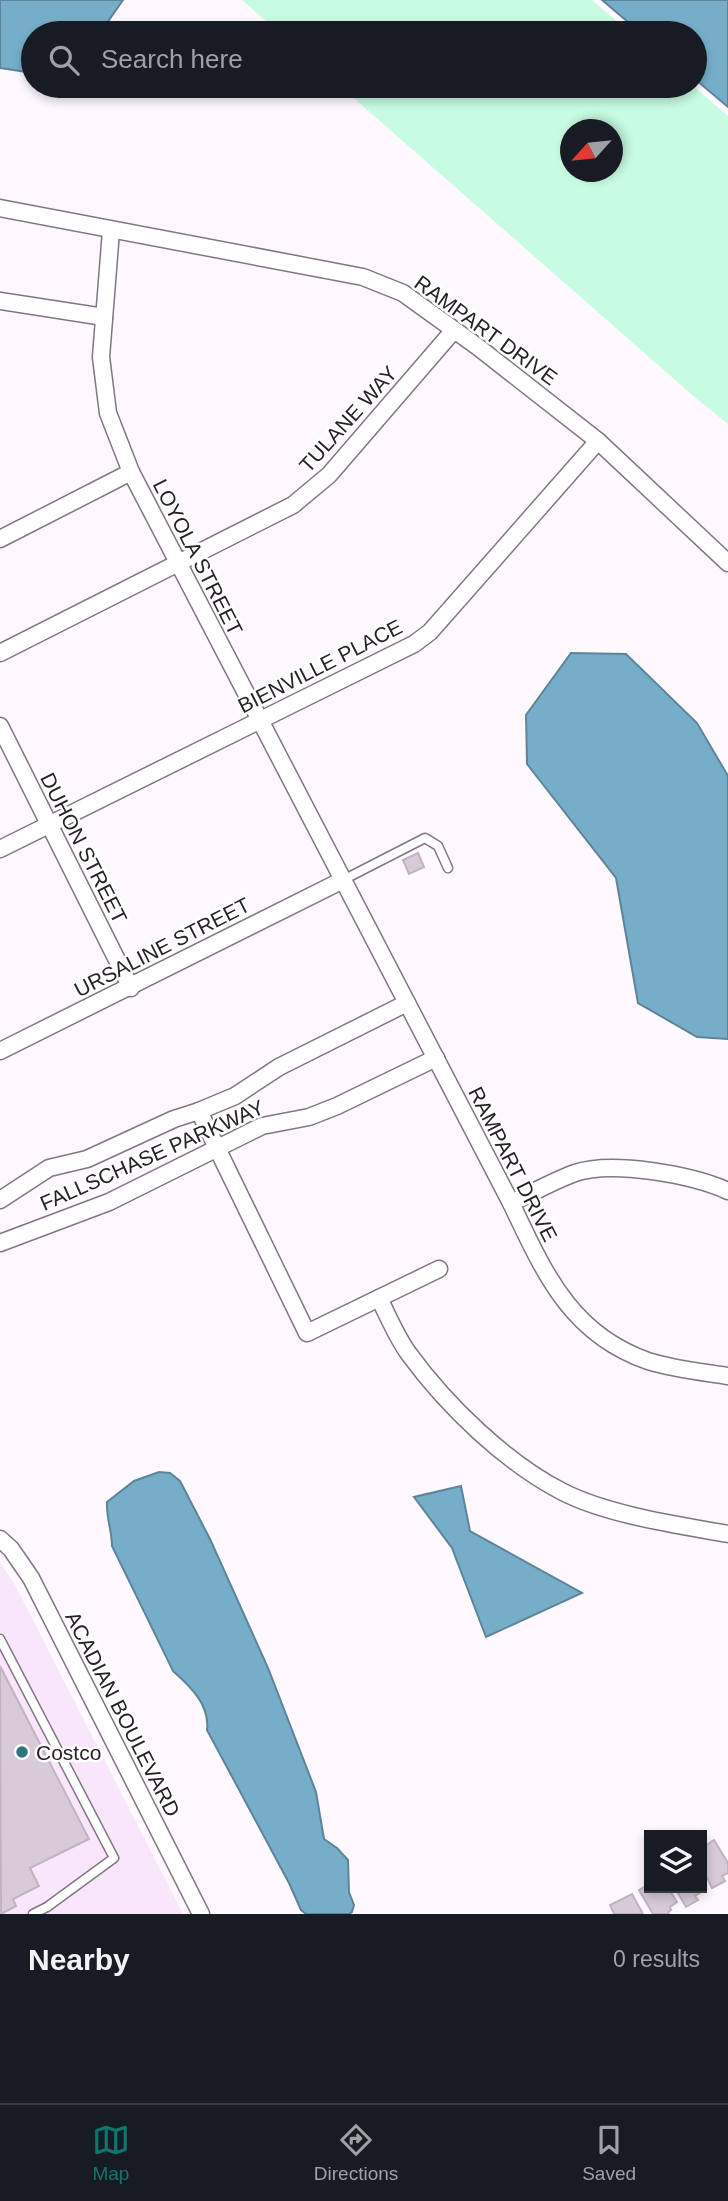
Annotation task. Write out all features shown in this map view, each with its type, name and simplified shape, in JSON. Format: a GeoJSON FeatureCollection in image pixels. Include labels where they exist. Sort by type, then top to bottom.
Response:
{"type":"FeatureCollection","features":[{"type":"Feature","properties":{"kind":"street","name":"RAMPART DRIVE"},"geometry":{"type":"LineString","coordinates":[[0,208],[363,277],[403,293],[598,441],[728,563]]}},
{"type":"Feature","properties":{"kind":"street","name":"LOYOLA STREET"},"geometry":{"type":"LineString","coordinates":[[111,231],[101,357],[108,413],[131,472],[343,880]]}},
{"type":"Feature","properties":{"kind":"street"},"geometry":{"type":"LineString","coordinates":[[0,301],[104,317]]}},
{"type":"Feature","properties":{"kind":"street","name":"TULANE WAY"},"geometry":{"type":"LineString","coordinates":[[0,653],[293,505],[310,493],[329,475],[454,330]]}},
{"type":"Feature","properties":{"kind":"street","name":"BIENVILLE PLACE"},"geometry":{"type":"LineString","coordinates":[[0,849],[414,644],[430,632],[598,441]]}},
{"type":"Feature","properties":{"kind":"street"},"geometry":{"type":"LineString","coordinates":[[2,532],[131,472]]}},
{"type":"Feature","properties":{"kind":"street","name":"DUHON STREET"},"geometry":{"type":"LineString","coordinates":[[0,726],[131,988]]}},
{"type":"Feature","properties":{"kind":"street","name":"RAMPART DRIVE"},"geometry":{"type":"LineString","coordinates":[[343,880],[542,1268],[563,1301],[604,1338],[649,1361],[728,1376]]}},
{"type":"Feature","properties":{"kind":"street","name":"URSALINE STREET"},"geometry":{"type":"LineString","coordinates":[[0,1051],[343,880]]}},
{"type":"Feature","properties":{"kind":"street","name":"FALLSCHASE PARKWAY"},"geometry":{"type":"LineString","coordinates":[[0,1200],[49,1168],[87,1159],[174,1119],[235,1096],[279,1067],[407,1003]]}},
{"type":"Feature","properties":{"kind":"street","name":"FALLSCHASE PARKWAY"},"geometry":{"type":"LineString","coordinates":[[0,1243],[109,1202],[262,1126],[309,1117],[337,1106],[436,1058]]}},
{"type":"Feature","properties":{"kind":"street"},"geometry":{"type":"LineString","coordinates":[[199,1111],[307,1333],[439,1269]]}},
{"type":"Feature","properties":{"kind":"street"},"geometry":{"type":"LineString","coordinates":[[511,1203],[576,1173],[607,1168],[629,1168],[685,1178],[716,1185],[728,1191]]}},
{"type":"Feature","properties":{"kind":"street"},"geometry":{"type":"LineString","coordinates":[[379,1298],[408,1353],[436,1387],[474,1426],[517,1462],[564,1492],[617,1511],[728,1534]]}},
{"type":"Feature","properties":{"kind":"street","name":"ACADIAN BOULEVARD"},"geometry":{"type":"LineString","coordinates":[[0,1539],[11,1549],[31,1578],[201,1914]]}},
{"type":"Feature","properties":{"kind":"lane"},"geometry":{"type":"LineString","coordinates":[[343,880],[425,838],[438,846],[448,868]]}},
{"type":"Feature","properties":{"kind":"lane"},"geometry":{"type":"LineString","coordinates":[[0,1639],[114,1858],[47,1907],[33,1914]]}},
{"type":"Feature","properties":{"kind":"shaded area"},"geometry":{"type":"Polygon","coordinates":[[[0,1563],[14,1583],[183,1914],[0,1914],[0,1563]]]}},
{"type":"Feature","properties":{"kind":"green space"},"geometry":{"type":"Polygon","coordinates":[[[242,0],[592,0],[617,21],[266,21],[242,0]]]}},
{"type":"Feature","properties":{"kind":"green space"},"geometry":{"type":"Polygon","coordinates":[[[354,98],[707,98],[728,116],[728,424],[354,98]]]}},
{"type":"Feature","properties":{"kind":"water"},"geometry":{"type":"Polygon","coordinates":[[[0,0],[123,0],[108,21],[21,21],[21,71],[0,68],[0,0]]]}},
{"type":"Feature","properties":{"kind":"water"},"geometry":{"type":"Polygon","coordinates":[[[602,0],[728,0],[728,107],[707,89],[707,21],[627,21],[602,0]]]}},
{"type":"Feature","properties":{"kind":"water"},"geometry":{"type":"Polygon","coordinates":[[[571,653],[626,654],[697,723],[728,776],[728,1039],[697,1037],[638,1003],[616,878],[527,764],[526,715],[571,653]]]}},
{"type":"Feature","properties":{"kind":"water"},"geometry":{"type":"Polygon","coordinates":[[[159,1472],[170,1473],[180,1481],[210,1539],[268,1668],[316,1792],[324,1839],[348,1860],[349,1892],[354,1905],[349,1914],[306,1914],[301,1910],[207,1730],[205,1712],[198,1697],[173,1671],[112,1546],[107,1502],[134,1481],[159,1472]]]}},
{"type":"Feature","properties":{"kind":"water"},"geometry":{"type":"Polygon","coordinates":[[[461,1486],[470,1531],[582,1593],[486,1637],[452,1548],[414,1497],[461,1486]]]}},
{"type":"Feature","properties":{"kind":"building"},"geometry":{"type":"Polygon","coordinates":[[[418,853],[424,867],[409,874],[403,860],[418,853]]]}},
{"type":"Feature","properties":{"kind":"building","name":"Costco"},"geometry":{"type":"Polygon","coordinates":[[[0,1666],[89,1839],[30,1868],[39,1886],[13,1899],[16,1906],[1,1914],[0,1666]]]}},
{"type":"Feature","properties":{"kind":"building"},"geometry":{"type":"Polygon","coordinates":[[[714,1840],[728,1863],[728,1873],[722,1876],[725,1881],[712,1888],[707,1878],[707,1845],[714,1840]]]}},
{"type":"Feature","properties":{"kind":"building"},"geometry":{"type":"Polygon","coordinates":[[[644,1887],[644,1893],[671,1893],[677,1902],[670,1907],[669,1914],[653,1914],[639,1890],[644,1887]]]}},
{"type":"Feature","properties":{"kind":"building"},"geometry":{"type":"Polygon","coordinates":[[[678,1893],[700,1893],[695,1896],[698,1900],[686,1907],[678,1893]]]}},
{"type":"Feature","properties":{"kind":"building"},"geometry":{"type":"Polygon","coordinates":[[[632,1894],[643,1914],[614,1914],[610,1905],[632,1894]]]}},
{"type":"Feature","properties":{"kind":"place","name":"Costco"},"geometry":{"type":"Point","coordinates":[22,1752]}}]}
